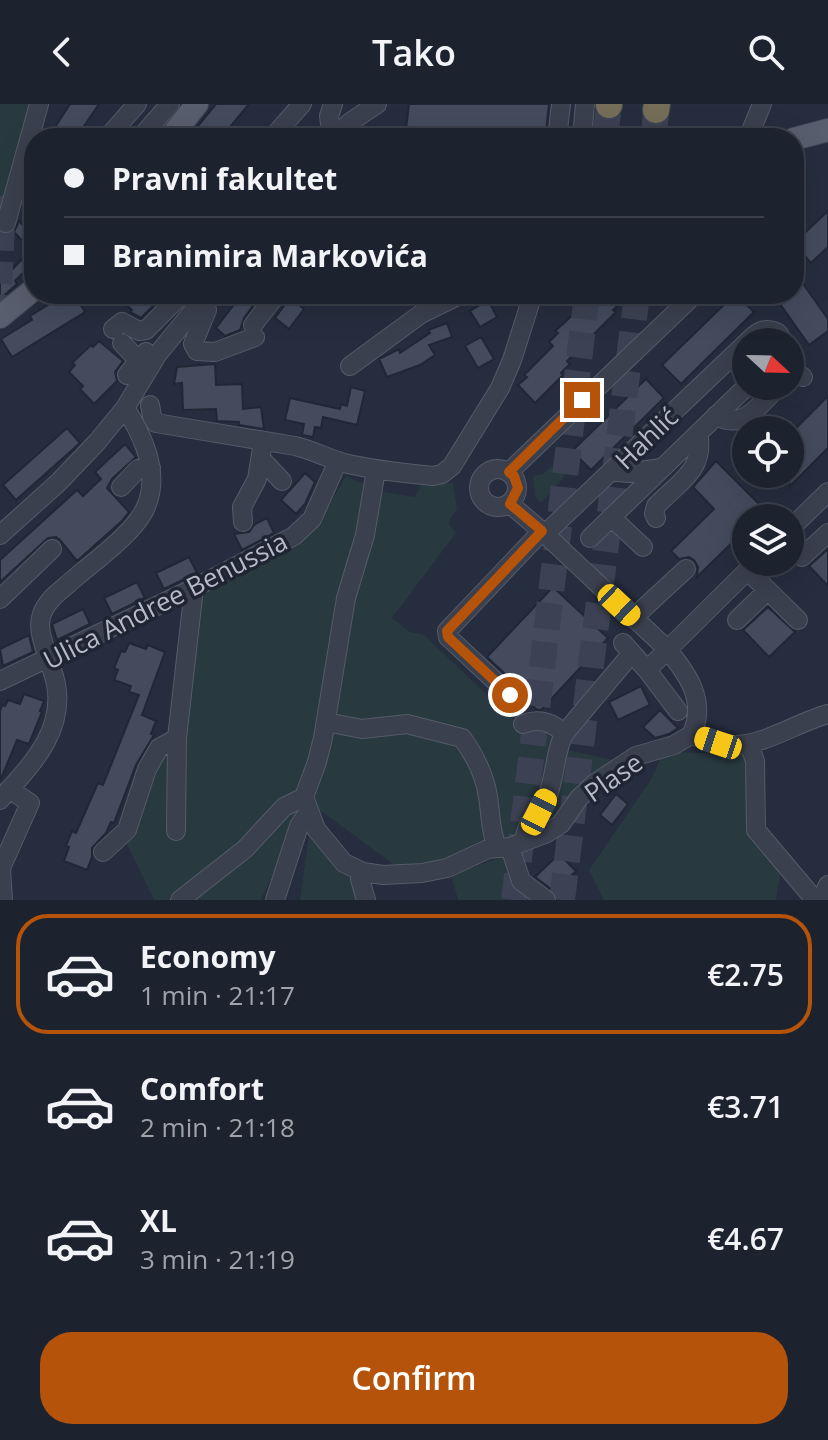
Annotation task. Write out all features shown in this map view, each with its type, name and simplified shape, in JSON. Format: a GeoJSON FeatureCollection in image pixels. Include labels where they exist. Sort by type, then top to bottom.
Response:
{"type":"FeatureCollection","features":[{"type":"Feature","properties":{"kind":"main road"},"geometry":{"type":"LineString","coordinates":[[178,128],[197,104]]}},
{"type":"Feature","properties":{"kind":"main road"},"geometry":{"type":"LineString","coordinates":[[804,139],[828,130]]}},
{"type":"Feature","properties":{"kind":"main road"},"geometry":{"type":"LineString","coordinates":[[0,317],[24,297]]}},
{"type":"Feature","properties":{"kind":"street"},"geometry":{"type":"LineString","coordinates":[[33,128],[39,104]]}},
{"type":"Feature","properties":{"kind":"street"},"geometry":{"type":"LineString","coordinates":[[116,128],[137,104]]}},
{"type":"Feature","properties":{"kind":"street"},"geometry":{"type":"LineString","coordinates":[[149,128],[170,104]]}},
{"type":"Feature","properties":{"kind":"street"},"geometry":{"type":"LineString","coordinates":[[281,128],[302,104]]}},
{"type":"Feature","properties":{"kind":"street"},"geometry":{"type":"LineString","coordinates":[[333,128],[341,115],[358,104]]}},
{"type":"Feature","properties":{"kind":"street"},"geometry":{"type":"LineString","coordinates":[[334,128],[377,104]]}},
{"type":"Feature","properties":{"kind":"street"},"geometry":{"type":"LineString","coordinates":[[558,128],[561,104]]}},
{"type":"Feature","properties":{"kind":"street"},"geometry":{"type":"LineString","coordinates":[[583,128],[585,104]]}},
{"type":"Feature","properties":{"kind":"street"},"geometry":{"type":"LineString","coordinates":[[752,128],[762,104]]}},
{"type":"Feature","properties":{"kind":"street"},"geometry":{"type":"LineString","coordinates":[[6,223],[24,161]]}},
{"type":"Feature","properties":{"kind":"street"},"geometry":{"type":"LineString","coordinates":[[20,176],[24,180]]}},
{"type":"Feature","properties":{"kind":"street"},"geometry":{"type":"LineString","coordinates":[[141,364],[117,336],[122,322],[139,331],[146,330],[172,304]]}},
{"type":"Feature","properties":{"kind":"street"},"geometry":{"type":"LineString","coordinates":[[0,535],[59,482],[97,442],[125,408],[141,364],[198,304]]}},
{"type":"Feature","properties":{"kind":"street"},"geometry":{"type":"LineString","coordinates":[[206,304],[208,328],[193,344],[197,351],[215,352],[254,331],[271,304]]}},
{"type":"Feature","properties":{"kind":"street"},"geometry":{"type":"LineString","coordinates":[[350,366],[421,314],[442,304]]}},
{"type":"Feature","properties":{"kind":"street"},"geometry":{"type":"LineString","coordinates":[[150,405],[156,423],[263,451],[313,450],[338,461],[376,470],[433,476],[442,474],[452,466],[500,388],[530,304]]}},
{"type":"Feature","properties":{"kind":"street"},"geometry":{"type":"LineString","coordinates":[[509,472],[685,304]]}},
{"type":"Feature","properties":{"kind":"street","name":"Hahlić"},"geometry":{"type":"LineString","coordinates":[[510,695],[448,637],[447,631],[544,532],[732,355]]}},
{"type":"Feature","properties":{"kind":"street","name":"Hahlić"},"geometry":{"type":"LineString","coordinates":[[590,538],[732,400]]}},
{"type":"Feature","properties":{"kind":"street"},"geometry":{"type":"LineString","coordinates":[[716,415],[725,420],[743,419],[764,400]]}},
{"type":"Feature","properties":{"kind":"street"},"geometry":{"type":"LineString","coordinates":[[3,900],[1,868],[30,803],[5,794],[41,753],[51,733],[57,699],[41,636],[42,611],[143,514],[147,504],[151,468],[149,453],[125,408]]}},
{"type":"Feature","properties":{"kind":"street"},"geometry":{"type":"LineString","coordinates":[[656,518],[656,506],[698,461],[701,447],[698,433]]}},
{"type":"Feature","properties":{"kind":"street"},"geometry":{"type":"LineString","coordinates":[[263,451],[282,481]]}},
{"type":"Feature","properties":{"kind":"street"},"geometry":{"type":"LineString","coordinates":[[243,522],[242,507],[257,479],[263,451]]}},
{"type":"Feature","properties":{"kind":"street","name":"Ulica Andree Benussia"},"geometry":{"type":"LineString","coordinates":[[0,681],[194,588],[294,536],[321,504],[338,461]]}},
{"type":"Feature","properties":{"kind":"street"},"geometry":{"type":"LineString","coordinates":[[121,487],[138,469],[151,468]]}},
{"type":"Feature","properties":{"kind":"street"},"geometry":{"type":"LineString","coordinates":[[611,471],[628,473],[661,468]]}},
{"type":"Feature","properties":{"kind":"street"},"geometry":{"type":"LineString","coordinates":[[501,469],[514,476],[518,488],[510,504],[492,507],[482,499],[480,480],[489,471],[501,469]]}},
{"type":"Feature","properties":{"kind":"street"},"geometry":{"type":"LineString","coordinates":[[275,900],[317,762],[346,598],[365,535],[376,470]]}},
{"type":"Feature","properties":{"kind":"street"},"geometry":{"type":"LineString","coordinates":[[510,504],[544,532],[667,649],[684,669],[696,695],[697,720],[691,735],[718,743],[749,744],[828,714]]}},
{"type":"Feature","properties":{"kind":"street"},"geometry":{"type":"LineString","coordinates":[[804,519],[823,505]]}},
{"type":"Feature","properties":{"kind":"street"},"geometry":{"type":"LineString","coordinates":[[611,517],[643,547]]}},
{"type":"Feature","properties":{"kind":"street"},"geometry":{"type":"LineString","coordinates":[[804,555],[828,533]]}},
{"type":"Feature","properties":{"kind":"street"},"geometry":{"type":"LineString","coordinates":[[0,599],[52,549]]}},
{"type":"Feature","properties":{"kind":"street"},"geometry":{"type":"LineString","coordinates":[[633,618],[686,569]]}},
{"type":"Feature","properties":{"kind":"street"},"geometry":{"type":"LineString","coordinates":[[647,670],[741,576]]}},
{"type":"Feature","properties":{"kind":"street"},"geometry":{"type":"LineString","coordinates":[[758,576],[798,620]]}},
{"type":"Feature","properties":{"kind":"street"},"geometry":{"type":"LineString","coordinates":[[176,831],[177,738],[194,588]]}},
{"type":"Feature","properties":{"kind":"street"},"geometry":{"type":"LineString","coordinates":[[737,620],[768,590]]}},
{"type":"Feature","properties":{"kind":"street"},"geometry":{"type":"LineString","coordinates":[[510,845],[539,812],[549,793],[564,734],[628,648],[678,711]]}},
{"type":"Feature","properties":{"kind":"street"},"geometry":{"type":"LineString","coordinates":[[523,724],[531,721],[549,723],[564,734]]}},
{"type":"Feature","properties":{"kind":"street"},"geometry":{"type":"LineString","coordinates":[[326,722],[362,729],[407,724],[462,738],[483,778],[488,798],[488,819],[510,845],[521,881],[546,900]]}},
{"type":"Feature","properties":{"kind":"street","name":"Plase"},"geometry":{"type":"LineString","coordinates":[[360,871],[383,875],[447,868],[488,849],[545,834],[561,824],[579,798],[595,783],[636,756],[674,745],[691,735]]}},
{"type":"Feature","properties":{"kind":"street"},"geometry":{"type":"LineString","coordinates":[[103,852],[127,830],[147,769],[159,748],[177,738]]}},
{"type":"Feature","properties":{"kind":"street"},"geometry":{"type":"LineString","coordinates":[[749,744],[755,761],[756,830],[818,900],[828,885]]}},
{"type":"Feature","properties":{"kind":"street"},"geometry":{"type":"LineString","coordinates":[[306,804],[316,829],[332,852],[360,871],[366,900]]}},
{"type":"Feature","properties":{"kind":"street"},"geometry":{"type":"LineString","coordinates":[[180,900],[245,849],[284,807],[306,804]]}},
{"type":"Feature","properties":{"kind":"shaded area"},"geometry":{"type":"Polygon","coordinates":[[[0,104],[33,104],[24,128],[0,226],[0,104]]]}},
{"type":"Feature","properties":{"kind":"shaded area"},"geometry":{"type":"Polygon","coordinates":[[[557,462],[567,473],[541,503],[535,497],[533,479],[557,462]]]}},
{"type":"Feature","properties":{"kind":"shaded area"},"geometry":{"type":"Polygon","coordinates":[[[346,476],[378,491],[415,497],[422,483],[453,483],[457,509],[448,523],[456,533],[392,618],[410,632],[424,635],[514,720],[531,714],[555,721],[563,749],[614,760],[573,804],[543,828],[481,851],[396,866],[295,792],[211,874],[170,900],[154,900],[127,844],[163,756],[181,754],[203,592],[284,553],[314,531],[346,476]]]}},
{"type":"Feature","properties":{"kind":"shaded area"},"geometry":{"type":"Polygon","coordinates":[[[664,752],[746,754],[748,829],[785,871],[780,875],[776,900],[604,900],[589,870],[650,781],[664,752]]]}},
{"type":"Feature","properties":{"kind":"shaded area"},"geometry":{"type":"Polygon","coordinates":[[[295,806],[301,813],[261,900],[191,900],[295,806]]]}},
{"type":"Feature","properties":{"kind":"shaded area"},"geometry":{"type":"Polygon","coordinates":[[[309,834],[367,876],[377,900],[300,900],[309,834]]]}},
{"type":"Feature","properties":{"kind":"shaded area"},"geometry":{"type":"Polygon","coordinates":[[[504,857],[537,900],[458,900],[451,874],[504,857]]]}},
{"type":"Feature","properties":{"kind":"building"},"geometry":{"type":"Polygon","coordinates":[[[70,104],[99,104],[83,128],[54,128],[70,104]]]}},
{"type":"Feature","properties":{"kind":"building"},"geometry":{"type":"Polygon","coordinates":[[[216,104],[249,104],[229,128],[196,128],[216,104]]]}},
{"type":"Feature","properties":{"kind":"building"},"geometry":{"type":"Polygon","coordinates":[[[409,104],[549,104],[546,128],[406,128],[409,104]]]}},
{"type":"Feature","properties":{"kind":"building"},"geometry":{"type":"Polygon","coordinates":[[[828,211],[828,247],[811,263],[804,255],[804,234],[828,211]]]}},
{"type":"Feature","properties":{"kind":"building"},"geometry":{"type":"Polygon","coordinates":[[[19,221],[24,226],[24,243],[14,232],[19,221]]]}},
{"type":"Feature","properties":{"kind":"building"},"geometry":{"type":"Polygon","coordinates":[[[24,257],[24,272],[15,281],[17,284],[0,299],[0,276],[6,271],[8,274],[24,257]]]}},
{"type":"Feature","properties":{"kind":"building"},"geometry":{"type":"Polygon","coordinates":[[[804,285],[828,319],[828,331],[809,345],[804,338],[804,328],[797,328],[780,304],[804,304],[804,285]]]}},
{"type":"Feature","properties":{"kind":"building"},"geometry":{"type":"Polygon","coordinates":[[[50,304],[80,304],[85,312],[12,357],[1,339],[32,320],[30,316],[50,304]]]}},
{"type":"Feature","properties":{"kind":"building"},"geometry":{"type":"Polygon","coordinates":[[[126,304],[155,304],[141,318],[130,312],[132,310],[126,304]]]}},
{"type":"Feature","properties":{"kind":"building"},"geometry":{"type":"Polygon","coordinates":[[[234,304],[254,304],[240,330],[225,336],[216,328],[234,304]]]}},
{"type":"Feature","properties":{"kind":"building"},"geometry":{"type":"Polygon","coordinates":[[[286,304],[298,304],[304,309],[289,329],[275,318],[286,304]]]}},
{"type":"Feature","properties":{"kind":"building"},"geometry":{"type":"Polygon","coordinates":[[[481,304],[490,304],[497,317],[480,327],[470,311],[481,304]]]}},
{"type":"Feature","properties":{"kind":"building"},"geometry":{"type":"Polygon","coordinates":[[[585,304],[619,304],[613,310],[616,312],[567,361],[570,364],[561,373],[563,375],[535,403],[518,385],[553,346],[549,342],[558,333],[555,331],[585,304]]]}},
{"type":"Feature","properties":{"kind":"building"},"geometry":{"type":"Polygon","coordinates":[[[725,304],[746,304],[754,312],[738,328],[732,328],[732,334],[681,384],[662,365],[725,304]]]}},
{"type":"Feature","properties":{"kind":"building"},"geometry":{"type":"Polygon","coordinates":[[[447,323],[452,337],[429,345],[435,355],[420,365],[387,377],[379,359],[399,349],[400,353],[430,333],[428,330],[447,323]]]}},
{"type":"Feature","properties":{"kind":"building"},"geometry":{"type":"Polygon","coordinates":[[[481,337],[494,359],[478,368],[465,346],[481,337]]]}},
{"type":"Feature","properties":{"kind":"building"},"geometry":{"type":"Polygon","coordinates":[[[99,341],[123,361],[115,372],[117,381],[94,404],[80,389],[83,386],[69,372],[75,365],[72,363],[99,341]]]}},
{"type":"Feature","properties":{"kind":"building"},"geometry":{"type":"Polygon","coordinates":[[[215,364],[216,385],[242,384],[243,409],[261,407],[264,429],[239,425],[239,422],[217,421],[216,409],[183,410],[182,383],[174,384],[177,367],[215,364]]]}},
{"type":"Feature","properties":{"kind":"building"},"geometry":{"type":"Polygon","coordinates":[[[646,379],[664,398],[591,470],[572,451],[646,379]]]}},
{"type":"Feature","properties":{"kind":"building"},"geometry":{"type":"Polygon","coordinates":[[[351,387],[365,391],[357,425],[323,417],[321,428],[315,427],[313,437],[302,435],[304,424],[285,420],[290,398],[340,409],[341,404],[347,406],[351,387]]]}},
{"type":"Feature","properties":{"kind":"building"},"geometry":{"type":"Polygon","coordinates":[[[828,396],[828,448],[804,472],[804,420],[828,396]]]}},
{"type":"Feature","properties":{"kind":"building"},"geometry":{"type":"Polygon","coordinates":[[[67,428],[80,443],[16,500],[3,485],[67,428]]]}},
{"type":"Feature","properties":{"kind":"building"},"geometry":{"type":"Polygon","coordinates":[[[125,444],[136,457],[112,479],[107,488],[129,512],[122,521],[77,561],[60,540],[48,538],[0,582],[0,560],[77,490],[83,496],[101,479],[95,472],[125,444]]]}},
{"type":"Feature","properties":{"kind":"building"},"geometry":{"type":"Polygon","coordinates":[[[716,461],[732,477],[732,488],[743,488],[759,504],[732,504],[732,543],[697,577],[698,567],[694,560],[689,557],[679,559],[671,551],[714,509],[693,487],[716,461]]]}},
{"type":"Feature","properties":{"kind":"building"},"geometry":{"type":"Polygon","coordinates":[[[305,473],[315,482],[305,504],[296,514],[281,500],[305,473]]]}},
{"type":"Feature","properties":{"kind":"building"},"geometry":{"type":"Polygon","coordinates":[[[267,518],[274,533],[242,550],[234,534],[249,532],[255,524],[267,518]]]}},
{"type":"Feature","properties":{"kind":"building"},"geometry":{"type":"Polygon","coordinates":[[[828,549],[828,586],[809,566],[828,549]]]}},
{"type":"Feature","properties":{"kind":"building"},"geometry":{"type":"Polygon","coordinates":[[[189,557],[197,573],[164,589],[156,573],[189,557]]]}},
{"type":"Feature","properties":{"kind":"building"},"geometry":{"type":"Polygon","coordinates":[[[137,582],[145,598],[112,614],[104,598],[137,582]]]}},
{"type":"Feature","properties":{"kind":"building"},"geometry":{"type":"Polygon","coordinates":[[[553,587],[608,638],[541,710],[522,696],[518,686],[487,657],[553,587]]]}},
{"type":"Feature","properties":{"kind":"building"},"geometry":{"type":"Polygon","coordinates":[[[768,607],[795,632],[769,657],[743,630],[768,607]]]}},
{"type":"Feature","properties":{"kind":"building"},"geometry":{"type":"Polygon","coordinates":[[[83,609],[90,624],[57,640],[52,624],[83,609]]]}},
{"type":"Feature","properties":{"kind":"building"},"geometry":{"type":"Polygon","coordinates":[[[29,635],[33,652],[3,666],[0,649],[29,635]]]}},
{"type":"Feature","properties":{"kind":"building"},"geometry":{"type":"Polygon","coordinates":[[[129,643],[146,649],[148,645],[165,652],[142,715],[156,721],[151,734],[154,735],[136,765],[114,823],[111,822],[106,833],[92,848],[87,870],[64,861],[69,847],[66,846],[72,831],[76,833],[98,783],[103,785],[139,695],[129,692],[131,686],[114,680],[118,670],[114,668],[121,651],[125,652],[129,643]]]}},
{"type":"Feature","properties":{"kind":"building"},"geometry":{"type":"Polygon","coordinates":[[[641,686],[650,705],[618,720],[609,702],[641,686]]]}},
{"type":"Feature","properties":{"kind":"building"},"geometry":{"type":"Polygon","coordinates":[[[24,694],[44,701],[42,712],[29,744],[17,740],[0,781],[0,711],[8,700],[20,704],[24,694]]]}},
{"type":"Feature","properties":{"kind":"building"},"geometry":{"type":"Polygon","coordinates":[[[660,710],[678,728],[655,738],[643,727],[660,710]]]}},
{"type":"Feature","properties":{"kind":"building"},"geometry":{"type":"Polygon","coordinates":[[[616,794],[628,804],[612,825],[600,815],[616,794]]]}},
{"type":"Feature","properties":{"kind":"building"},"geometry":{"type":"Polygon","coordinates":[[[559,854],[576,871],[555,892],[535,877],[559,854]]]}},
{"type":"Feature","properties":{"kind":"tunnel"},"geometry":{"type":"LineString","coordinates":[[606,128],[609,105]]}},
{"type":"Feature","properties":{"kind":"tunnel"},"geometry":{"type":"LineString","coordinates":[[655,128],[656,110]]}},
{"type":"Feature","properties":{"kind":"tunnel"},"geometry":{"type":"LineString","coordinates":[[0,196],[4,224],[0,310]]}},
{"type":"Feature","properties":{"kind":"tunnel"},"geometry":{"type":"LineString","coordinates":[[514,900],[586,304]]}},
{"type":"Feature","properties":{"kind":"tunnel"},"geometry":{"type":"LineString","coordinates":[[562,900],[636,304]]}},
{"type":"Feature","properties":{"kind":"route"},"geometry":{"type":"LineString","coordinates":[[510,695],[448,637],[447,631],[542,531],[510,504],[518,488],[509,472],[582,400]]}}]}
